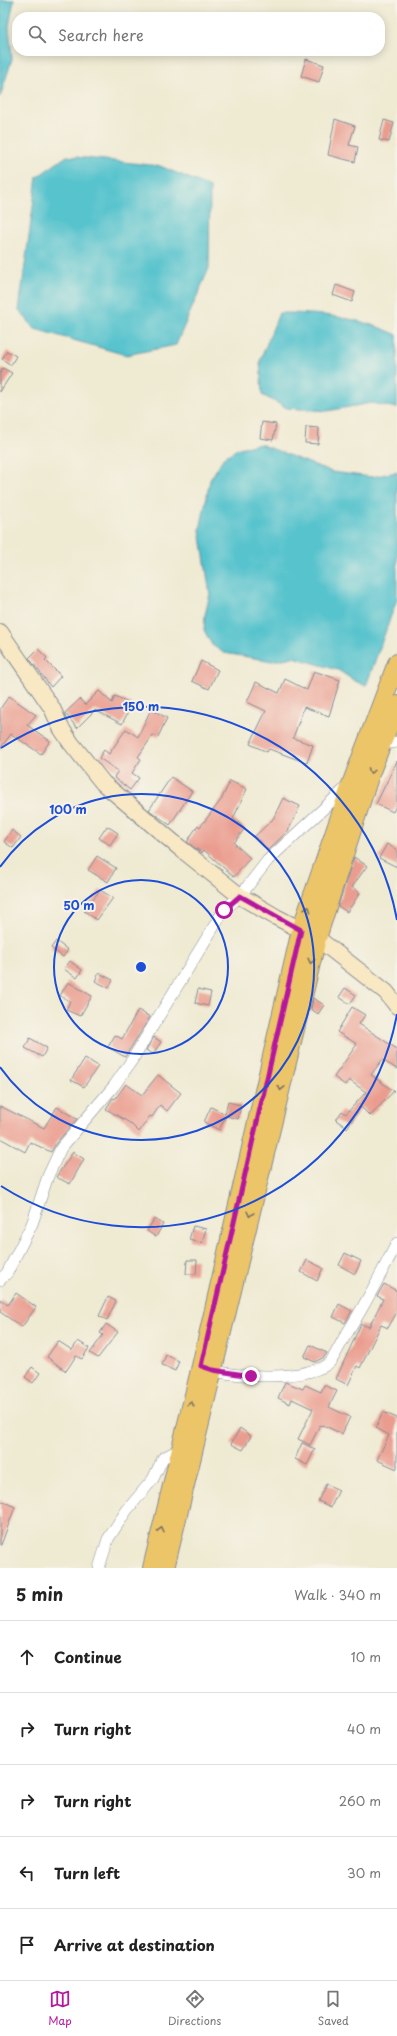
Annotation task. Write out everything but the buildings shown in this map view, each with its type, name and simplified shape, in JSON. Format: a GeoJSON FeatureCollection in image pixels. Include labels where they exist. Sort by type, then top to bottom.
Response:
{"type":"FeatureCollection","features":[{"type":"Feature","properties":{"kind":"main road"},"geometry":{"type":"LineString","coordinates":[[0,632],[52,708],[68,738],[103,783],[142,817],[240,896],[309,934],[386,992],[397,1006]]}},
{"type":"Feature","properties":{"kind":"main road"},"geometry":{"type":"LineString","coordinates":[[165,1568],[207,1368],[309,934],[352,782],[382,744],[397,663]]}},
{"type":"Feature","properties":{"kind":"main road"},"geometry":{"type":"LineString","coordinates":[[309,934],[397,705]]}},
{"type":"Feature","properties":{"kind":"main road"},"geometry":{"type":"LineString","coordinates":[[152,1568],[180,1449],[207,1368]]}},
{"type":"Feature","properties":{"kind":"street"},"geometry":{"type":"LineString","coordinates":[[0,1280],[7,1273],[32,1224],[48,1176],[61,1148],[114,1086],[132,1060],[224,910],[240,896],[268,860],[352,782]]}},
{"type":"Feature","properties":{"kind":"street"},"geometry":{"type":"LineString","coordinates":[[207,1368],[251,1376],[280,1375],[305,1373],[329,1362],[352,1326],[397,1243]]}},
{"type":"Feature","properties":{"kind":"street"},"geometry":{"type":"LineString","coordinates":[[99,1568],[108,1539],[127,1510],[153,1479],[163,1458],[180,1449]]}},
{"type":"Feature","properties":{"kind":"water"},"geometry":{"type":"Polygon","coordinates":[[[0,0],[14,0],[9,26],[12,59],[0,97],[0,0]]]}},
{"type":"Feature","properties":{"kind":"water"},"geometry":{"type":"Polygon","coordinates":[[[67,156],[160,166],[210,187],[209,268],[176,345],[126,355],[35,329],[19,310],[37,177],[67,156]]]}},
{"type":"Feature","properties":{"kind":"water"},"geometry":{"type":"Polygon","coordinates":[[[279,313],[340,317],[368,324],[397,335],[397,408],[371,403],[327,411],[287,408],[262,395],[260,361],[279,313]]]}},
{"type":"Feature","properties":{"kind":"water"},"geometry":{"type":"Polygon","coordinates":[[[260,444],[332,472],[372,477],[397,472],[397,599],[366,686],[338,670],[293,657],[272,661],[224,653],[212,645],[204,630],[205,615],[210,594],[200,530],[210,480],[224,457],[239,448],[260,444]]]}},
{"type":"Feature","properties":{"kind":"route"},"geometry":{"type":"LineString","coordinates":[[224,910],[240,896],[301,930],[201,1366],[213,1370],[251,1376]]}}]}
